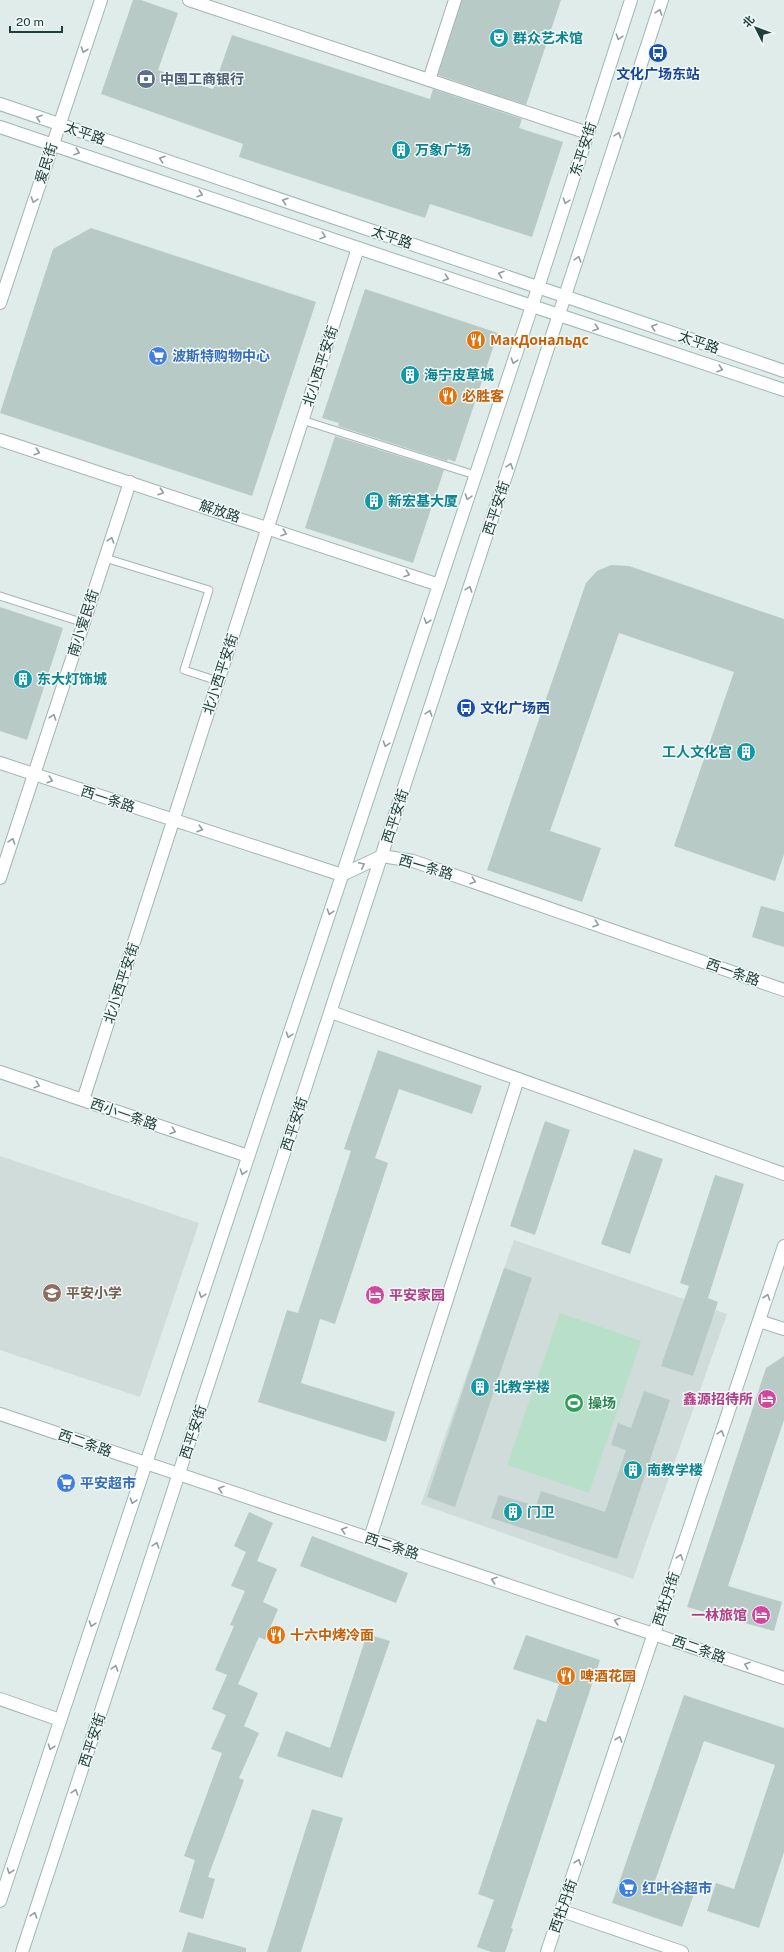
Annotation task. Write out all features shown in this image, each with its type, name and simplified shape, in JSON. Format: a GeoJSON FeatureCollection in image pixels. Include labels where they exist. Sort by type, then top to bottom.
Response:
{"type":"FeatureCollection","features":[{"type":"Feature","properties":{"kind":"main road","name":"爱民街"},"geometry":{"type":"LineString","coordinates":[[0,303],[101,0]]}},
{"type":"Feature","properties":{"kind":"main road"},"geometry":{"type":"LineString","coordinates":[[189,0],[588,133]]}},
{"type":"Feature","properties":{"kind":"main road"},"geometry":{"type":"LineString","coordinates":[[429,80],[455,0]]}},
{"type":"Feature","properties":{"kind":"main road","name":"东平安街"},"geometry":{"type":"LineString","coordinates":[[535,297],[631,0]]}},
{"type":"Feature","properties":{"kind":"main road","name":"东平安街"},"geometry":{"type":"LineString","coordinates":[[566,296],[662,0]]}},
{"type":"Feature","properties":{"kind":"main road","name":"太平路"},"geometry":{"type":"LineString","coordinates":[[0,104],[59,124],[535,297],[559,316],[784,390]]}},
{"type":"Feature","properties":{"kind":"main road","name":"太平路"},"geometry":{"type":"LineString","coordinates":[[0,127],[358,248],[535,297],[566,296],[784,371]]}},
{"type":"Feature","properties":{"kind":"main road","name":"北小西平安街"},"geometry":{"type":"LineString","coordinates":[[83,1100],[358,248]]}},
{"type":"Feature","properties":{"kind":"main road","name":"西平安街"},"geometry":{"type":"LineString","coordinates":[[22,1952],[566,296]]}},
{"type":"Feature","properties":{"kind":"main road"},"geometry":{"type":"LineString","coordinates":[[0,1901],[535,297]]}},
{"type":"Feature","properties":{"kind":"main road","name":"解放路"},"geometry":{"type":"LineString","coordinates":[[0,440],[268,527],[439,585]]}},
{"type":"Feature","properties":{"kind":"main road","name":"南小爱民街"},"geometry":{"type":"LineString","coordinates":[[0,878],[130,482]]}},
{"type":"Feature","properties":{"kind":"main road","name":"西一条路"},"geometry":{"type":"LineString","coordinates":[[0,763],[342,875],[382,856],[413,861],[784,990]]}},
{"type":"Feature","properties":{"kind":"main road"},"geometry":{"type":"LineString","coordinates":[[331,1012],[784,1174]]}},
{"type":"Feature","properties":{"kind":"main road","name":"西小一条路"},"geometry":{"type":"LineString","coordinates":[[0,1072],[248,1156]]}},
{"type":"Feature","properties":{"kind":"main road"},"geometry":{"type":"LineString","coordinates":[[370,1538],[518,1079]]}},
{"type":"Feature","properties":{"kind":"main road","name":"西牡丹街"},"geometry":{"type":"LineString","coordinates":[[547,1952],[784,1246]]}},
{"type":"Feature","properties":{"kind":"main road"},"geometry":{"type":"LineString","coordinates":[[759,1321],[784,1329]]}},
{"type":"Feature","properties":{"kind":"main road","name":"西二条路"},"geometry":{"type":"LineString","coordinates":[[0,1414],[784,1678]]}},
{"type":"Feature","properties":{"kind":"main road"},"geometry":{"type":"LineString","coordinates":[[0,1700],[60,1720]]}},
{"type":"Feature","properties":{"kind":"main road"},"geometry":{"type":"LineString","coordinates":[[562,1910],[682,1952]]}},
{"type":"Feature","properties":{"kind":"lane"},"geometry":{"type":"LineString","coordinates":[[302,420],[475,475]]}},
{"type":"Feature","properties":{"kind":"lane"},"geometry":{"type":"LineString","coordinates":[[105,558],[209,590],[184,670],[218,681]]}},
{"type":"Feature","properties":{"kind":"lane"},"geometry":{"type":"LineString","coordinates":[[0,596],[84,623]]}},
{"type":"Feature","properties":{"kind":"shaded area"},"geometry":{"type":"Polygon","coordinates":[[[0,1156],[199,1223],[140,1397],[0,1350],[0,1156]]]}},
{"type":"Feature","properties":{"kind":"shaded area"},"geometry":{"type":"Polygon","coordinates":[[[514,1240],[727,1314],[633,1579],[421,1504],[514,1240]]]}},
{"type":"Feature","properties":{"kind":"green space","name":"操场"},"geometry":{"type":"Polygon","coordinates":[[[560,1313],[641,1341],[589,1493],[507,1465],[560,1313]]]}},
{"type":"Feature","properties":{"kind":"building","name":"万象广场"},"geometry":{"type":"Polygon","coordinates":[[[133,0],[141,0],[178,13],[158,70],[213,89],[232,35],[430,99],[433,89],[522,119],[519,128],[563,142],[532,237],[430,204],[425,218],[239,157],[243,144],[101,94],[133,0]]]}},
{"type":"Feature","properties":{"kind":"building","name":"群众艺术馆"},"geometry":{"type":"Polygon","coordinates":[[[462,0],[561,0],[526,105],[438,75],[462,0]]]}},
{"type":"Feature","properties":{"kind":"building","name":"波斯特购物中心"},"geometry":{"type":"Polygon","coordinates":[[[91,228],[316,302],[252,496],[0,413],[53,249],[91,228]]]}},
{"type":"Feature","properties":{"kind":"building","name":"海宁皮草城"},"geometry":{"type":"Polygon","coordinates":[[[365,289],[498,333],[455,462],[448,459],[447,461],[338,426],[339,423],[322,418],[365,289]]]}},
{"type":"Feature","properties":{"kind":"building","name":"新宏基大厦"},"geometry":{"type":"Polygon","coordinates":[[[335,436],[444,470],[413,563],[305,528],[335,436]]]}},
{"type":"Feature","properties":{"kind":"building","name":"工人文化宫"},"geometry":{"type":"Polygon","coordinates":[[[611,565],[629,566],[784,619],[784,854],[775,881],[674,846],[734,672],[619,633],[550,831],[601,848],[582,902],[487,870],[586,583],[597,571],[611,565]]]}},
{"type":"Feature","properties":{"kind":"building","name":"东大灯饰城"},"geometry":{"type":"Polygon","coordinates":[[[0,607],[63,628],[27,740],[0,731],[0,607]]]}},
{"type":"Feature","properties":{"kind":"building"},"geometry":{"type":"Polygon","coordinates":[[[761,906],[784,912],[784,947],[752,937],[761,906]]]}},
{"type":"Feature","properties":{"kind":"building"},"geometry":{"type":"Polygon","coordinates":[[[378,1050],[482,1086],[472,1114],[399,1089],[375,1158],[388,1163],[335,1324],[320,1319],[301,1383],[395,1412],[386,1442],[258,1402],[287,1310],[298,1313],[351,1151],[344,1149],[378,1050]]]}},
{"type":"Feature","properties":{"kind":"building"},"geometry":{"type":"Polygon","coordinates":[[[545,1121],[570,1130],[535,1235],[510,1226],[545,1121]]]}},
{"type":"Feature","properties":{"kind":"building"},"geometry":{"type":"Polygon","coordinates":[[[634,1149],[663,1159],[630,1254],[601,1244],[634,1149]]]}},
{"type":"Feature","properties":{"kind":"building"},"geometry":{"type":"Polygon","coordinates":[[[715,1175],[744,1184],[708,1298],[718,1302],[693,1376],[661,1366],[689,1286],[680,1283],[715,1175]]]}},
{"type":"Feature","properties":{"kind":"building","name":"北教学楼"},"geometry":{"type":"Polygon","coordinates":[[[504,1268],[532,1278],[455,1507],[427,1497],[504,1268]]]}},
{"type":"Feature","properties":{"kind":"building"},"geometry":{"type":"Polygon","coordinates":[[[784,1356],[784,1420],[728,1586],[782,1602],[774,1631],[687,1607],[766,1368],[784,1356]]]}},
{"type":"Feature","properties":{"kind":"building","name":"南教学楼"},"geometry":{"type":"Polygon","coordinates":[[[644,1391],[670,1400],[617,1559],[491,1518],[499,1495],[536,1506],[541,1491],[605,1512],[626,1450],[611,1445],[618,1423],[631,1428],[644,1391]]]}},
{"type":"Feature","properties":{"kind":"building"},"geometry":{"type":"Polygon","coordinates":[[[249,1512],[273,1523],[257,1561],[277,1569],[263,1602],[278,1609],[265,1640],[259,1637],[238,1684],[258,1693],[244,1726],[259,1733],[239,1778],[244,1780],[208,1877],[215,1879],[203,1919],[179,1912],[195,1860],[184,1856],[222,1753],[211,1749],[226,1715],[212,1709],[227,1675],[215,1670],[234,1626],[230,1625],[245,1591],[231,1586],[246,1552],[234,1546],[249,1512]]]}},
{"type":"Feature","properties":{"kind":"building"},"geometry":{"type":"Polygon","coordinates":[[[312,1536],[408,1573],[396,1603],[300,1566],[312,1536]]]}},
{"type":"Feature","properties":{"kind":"building"},"geometry":{"type":"Polygon","coordinates":[[[367,1634],[390,1641],[342,1778],[277,1756],[286,1731],[330,1748],[367,1634]]]}},
{"type":"Feature","properties":{"kind":"building"},"geometry":{"type":"Polygon","coordinates":[[[526,1635],[600,1660],[511,1928],[513,1929],[505,1952],[491,1952],[477,1947],[494,1900],[478,1894],[537,1719],[546,1722],[559,1684],[513,1669],[526,1635]]]}},
{"type":"Feature","properties":{"kind":"building"},"geometry":{"type":"Polygon","coordinates":[[[684,1695],[784,1728],[784,1852],[759,1928],[707,1911],[716,1883],[734,1889],[775,1765],[704,1741],[655,1881],[694,1894],[682,1927],[612,1903],[684,1695]]]}},
{"type":"Feature","properties":{"kind":"building"},"geometry":{"type":"Polygon","coordinates":[[[312,1809],[343,1818],[301,1952],[267,1952],[312,1809]]]}},
{"type":"Feature","properties":{"kind":"building"},"geometry":{"type":"Polygon","coordinates":[[[188,1932],[246,1948],[246,1952],[182,1952],[188,1932]]]}},
{"type":"Feature","properties":{"kind":"place","name":"群众艺术馆"},"geometry":{"type":"Point","coordinates":[499,38]}},
{"type":"Feature","properties":{"kind":"place","name":"文化广场东站"},"geometry":{"type":"Point","coordinates":[658,53]}},
{"type":"Feature","properties":{"kind":"place","name":"中国工商银行"},"geometry":{"type":"Point","coordinates":[146,79]}},
{"type":"Feature","properties":{"kind":"place","name":"万象广场"},"geometry":{"type":"Point","coordinates":[401,150]}},
{"type":"Feature","properties":{"kind":"place","name":"МакДональдс"},"geometry":{"type":"Point","coordinates":[476,340]}},
{"type":"Feature","properties":{"kind":"place","name":"波斯特购物中心"},"geometry":{"type":"Point","coordinates":[158,356]}},
{"type":"Feature","properties":{"kind":"place","name":"海宁皮草城"},"geometry":{"type":"Point","coordinates":[410,375]}},
{"type":"Feature","properties":{"kind":"place","name":"必胜客"},"geometry":{"type":"Point","coordinates":[448,396]}},
{"type":"Feature","properties":{"kind":"place","name":"新宏基大厦"},"geometry":{"type":"Point","coordinates":[374,501]}},
{"type":"Feature","properties":{"kind":"place","name":"东大灯饰城"},"geometry":{"type":"Point","coordinates":[23,679]}},
{"type":"Feature","properties":{"kind":"place","name":"文化广场西"},"geometry":{"type":"Point","coordinates":[466,708]}},
{"type":"Feature","properties":{"kind":"place","name":"工人文化宫"},"geometry":{"type":"Point","coordinates":[746,752]}},
{"type":"Feature","properties":{"kind":"place","name":"平安小学"},"geometry":{"type":"Point","coordinates":[52,1293]}},
{"type":"Feature","properties":{"kind":"place","name":"平安家园"},"geometry":{"type":"Point","coordinates":[375,1295]}},
{"type":"Feature","properties":{"kind":"place","name":"北教学楼"},"geometry":{"type":"Point","coordinates":[480,1387]}},
{"type":"Feature","properties":{"kind":"place","name":"鑫源招待所"},"geometry":{"type":"Point","coordinates":[767,1399]}},
{"type":"Feature","properties":{"kind":"place","name":"操场"},"geometry":{"type":"Point","coordinates":[574,1403]}},
{"type":"Feature","properties":{"kind":"place","name":"南教学楼"},"geometry":{"type":"Point","coordinates":[633,1470]}},
{"type":"Feature","properties":{"kind":"place","name":"平安超市"},"geometry":{"type":"Point","coordinates":[66,1483]}},
{"type":"Feature","properties":{"kind":"place","name":"门卫"},"geometry":{"type":"Point","coordinates":[513,1512]}},
{"type":"Feature","properties":{"kind":"place","name":"一林旅馆"},"geometry":{"type":"Point","coordinates":[761,1615]}},
{"type":"Feature","properties":{"kind":"place","name":"十六中烤冷面"},"geometry":{"type":"Point","coordinates":[276,1635]}},
{"type":"Feature","properties":{"kind":"place","name":"啤酒花园"},"geometry":{"type":"Point","coordinates":[566,1676]}},
{"type":"Feature","properties":{"kind":"place","name":"红叶谷超市"},"geometry":{"type":"Point","coordinates":[628,1888]}}]}
